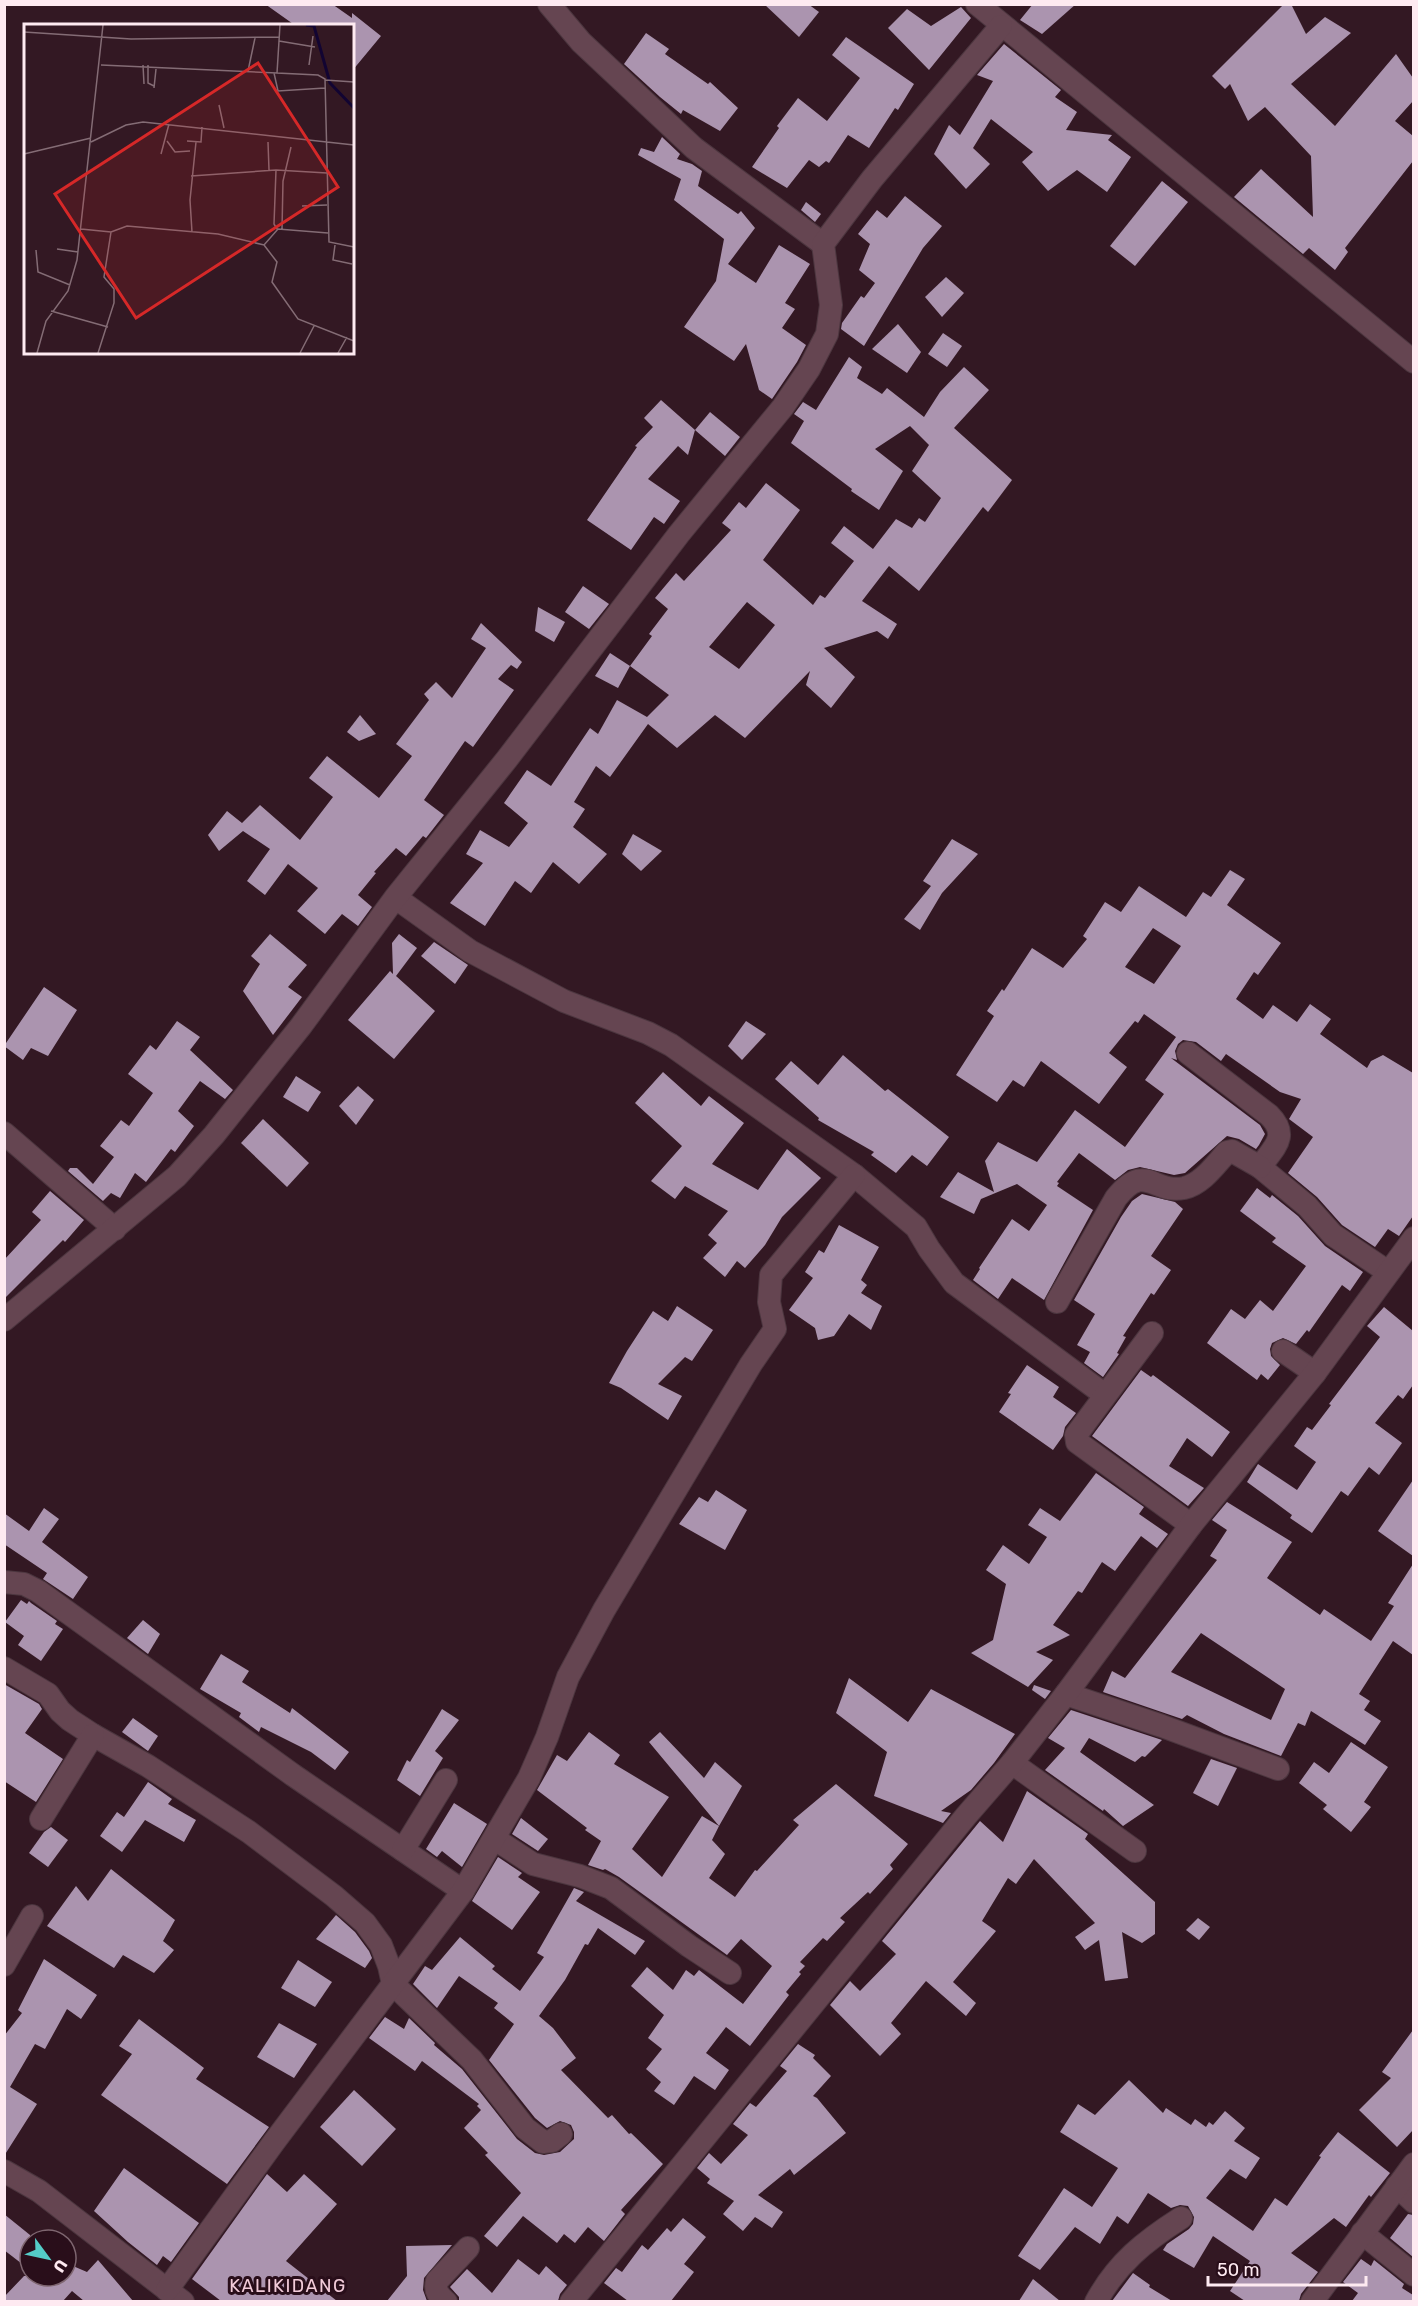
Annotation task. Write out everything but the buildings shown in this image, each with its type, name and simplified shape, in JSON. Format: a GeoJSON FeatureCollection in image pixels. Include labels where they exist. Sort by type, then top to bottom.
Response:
{"type":"FeatureCollection","features":[{"type":"Feature","properties":{"kind":"street"},"geometry":{"type":"LineString","coordinates":[[549,4],[581,42],[694,148],[824,244]]}},
{"type":"Feature","properties":{"kind":"street"},"geometry":{"type":"LineString","coordinates":[[977,4],[1413,362]]}},
{"type":"Feature","properties":{"kind":"street"},"geometry":{"type":"LineString","coordinates":[[4,1320],[177,1176],[234,1111],[301,1026],[396,898],[507,759],[680,534],[783,407],[809,369],[827,334],[830,318],[829,284],[824,244],[872,179],[1001,26]]}},
{"type":"Feature","properties":{"kind":"street"},"geometry":{"type":"LineString","coordinates":[[396,898],[470,951],[564,1001],[648,1033],[672,1045],[854,1175],[916,1227],[928,1249],[954,1283],[1105,1395]]}},
{"type":"Feature","properties":{"kind":"street"},"geometry":{"type":"LineString","coordinates":[[1188,1053],[1269,1114],[1278,1124],[1281,1132],[1260,1167]]}},
{"type":"Feature","properties":{"kind":"street"},"geometry":{"type":"LineString","coordinates":[[4,1133],[115,1229]]}},
{"type":"Feature","properties":{"kind":"street"},"geometry":{"type":"LineString","coordinates":[[1057,1302],[1116,1198],[1125,1188],[1134,1181],[1144,1180],[1182,1188],[1195,1184],[1227,1152],[1232,1151],[1260,1167],[1306,1206],[1333,1234],[1388,1272]]}},
{"type":"Feature","properties":{"kind":"street"},"geometry":{"type":"LineString","coordinates":[[4,2171],[39,2191],[175,2296],[274,2142],[463,1891],[495,1839],[530,1778],[568,1677],[604,1610],[751,1364],[775,1329],[770,1302],[771,1275],[854,1175]]}},
{"type":"Feature","properties":{"kind":"street"},"geometry":{"type":"LineString","coordinates":[[572,2301],[966,1816],[1012,1763],[1191,1526],[1315,1373],[1413,1238]]}},
{"type":"Feature","properties":{"kind":"street"},"geometry":{"type":"LineString","coordinates":[[1152,1333],[1076,1435],[1077,1442],[1191,1526]]}},
{"type":"Feature","properties":{"kind":"street"},"geometry":{"type":"LineString","coordinates":[[1283,1351],[1315,1373]]}},
{"type":"Feature","properties":{"kind":"street"},"geometry":{"type":"LineString","coordinates":[[4,1582],[24,1584],[38,1591],[403,1851],[463,1891]]}},
{"type":"Feature","properties":{"kind":"street"},"geometry":{"type":"LineString","coordinates":[[4,1668],[48,1694],[66,1717],[93,1736],[193,1794],[249,1832],[334,1896],[375,1934],[389,1966],[393,1984],[472,2060],[525,2128],[543,2142],[552,2141],[561,2134]]}},
{"type":"Feature","properties":{"kind":"street"},"geometry":{"type":"LineString","coordinates":[[1066,1694],[1162,1726],[1278,1769]]}},
{"type":"Feature","properties":{"kind":"street"},"geometry":{"type":"LineString","coordinates":[[41,1819],[93,1736]]}},
{"type":"Feature","properties":{"kind":"street"},"geometry":{"type":"LineString","coordinates":[[1012,1763],[1135,1851]]}},
{"type":"Feature","properties":{"kind":"street"},"geometry":{"type":"LineString","coordinates":[[403,1851],[446,1780]]}},
{"type":"Feature","properties":{"kind":"street"},"geometry":{"type":"LineString","coordinates":[[495,1839],[533,1864],[580,1876],[611,1888],[689,1946],[730,1973]]}},
{"type":"Feature","properties":{"kind":"street"},"geometry":{"type":"LineString","coordinates":[[4,1965],[32,1916]]}},
{"type":"Feature","properties":{"kind":"street"},"geometry":{"type":"LineString","coordinates":[[1312,2301],[1413,2164]]}},
{"type":"Feature","properties":{"kind":"street"},"geometry":{"type":"LineString","coordinates":[[1397,2186],[1413,2202]]}},
{"type":"Feature","properties":{"kind":"street"},"geometry":{"type":"LineString","coordinates":[[1096,2301],[1106,2283],[1129,2255],[1181,2217]]}},
{"type":"Feature","properties":{"kind":"street"},"geometry":{"type":"LineString","coordinates":[[1362,2233],[1413,2275]]}},
{"type":"Feature","properties":{"kind":"street"},"geometry":{"type":"LineString","coordinates":[[446,2301],[438,2295],[435,2286],[468,2248]]}},
{"type":"Feature","properties":{"kind":"district","name":"KALIKIDANG"},"geometry":{"type":"Point","coordinates":[288,2286]}}]}
